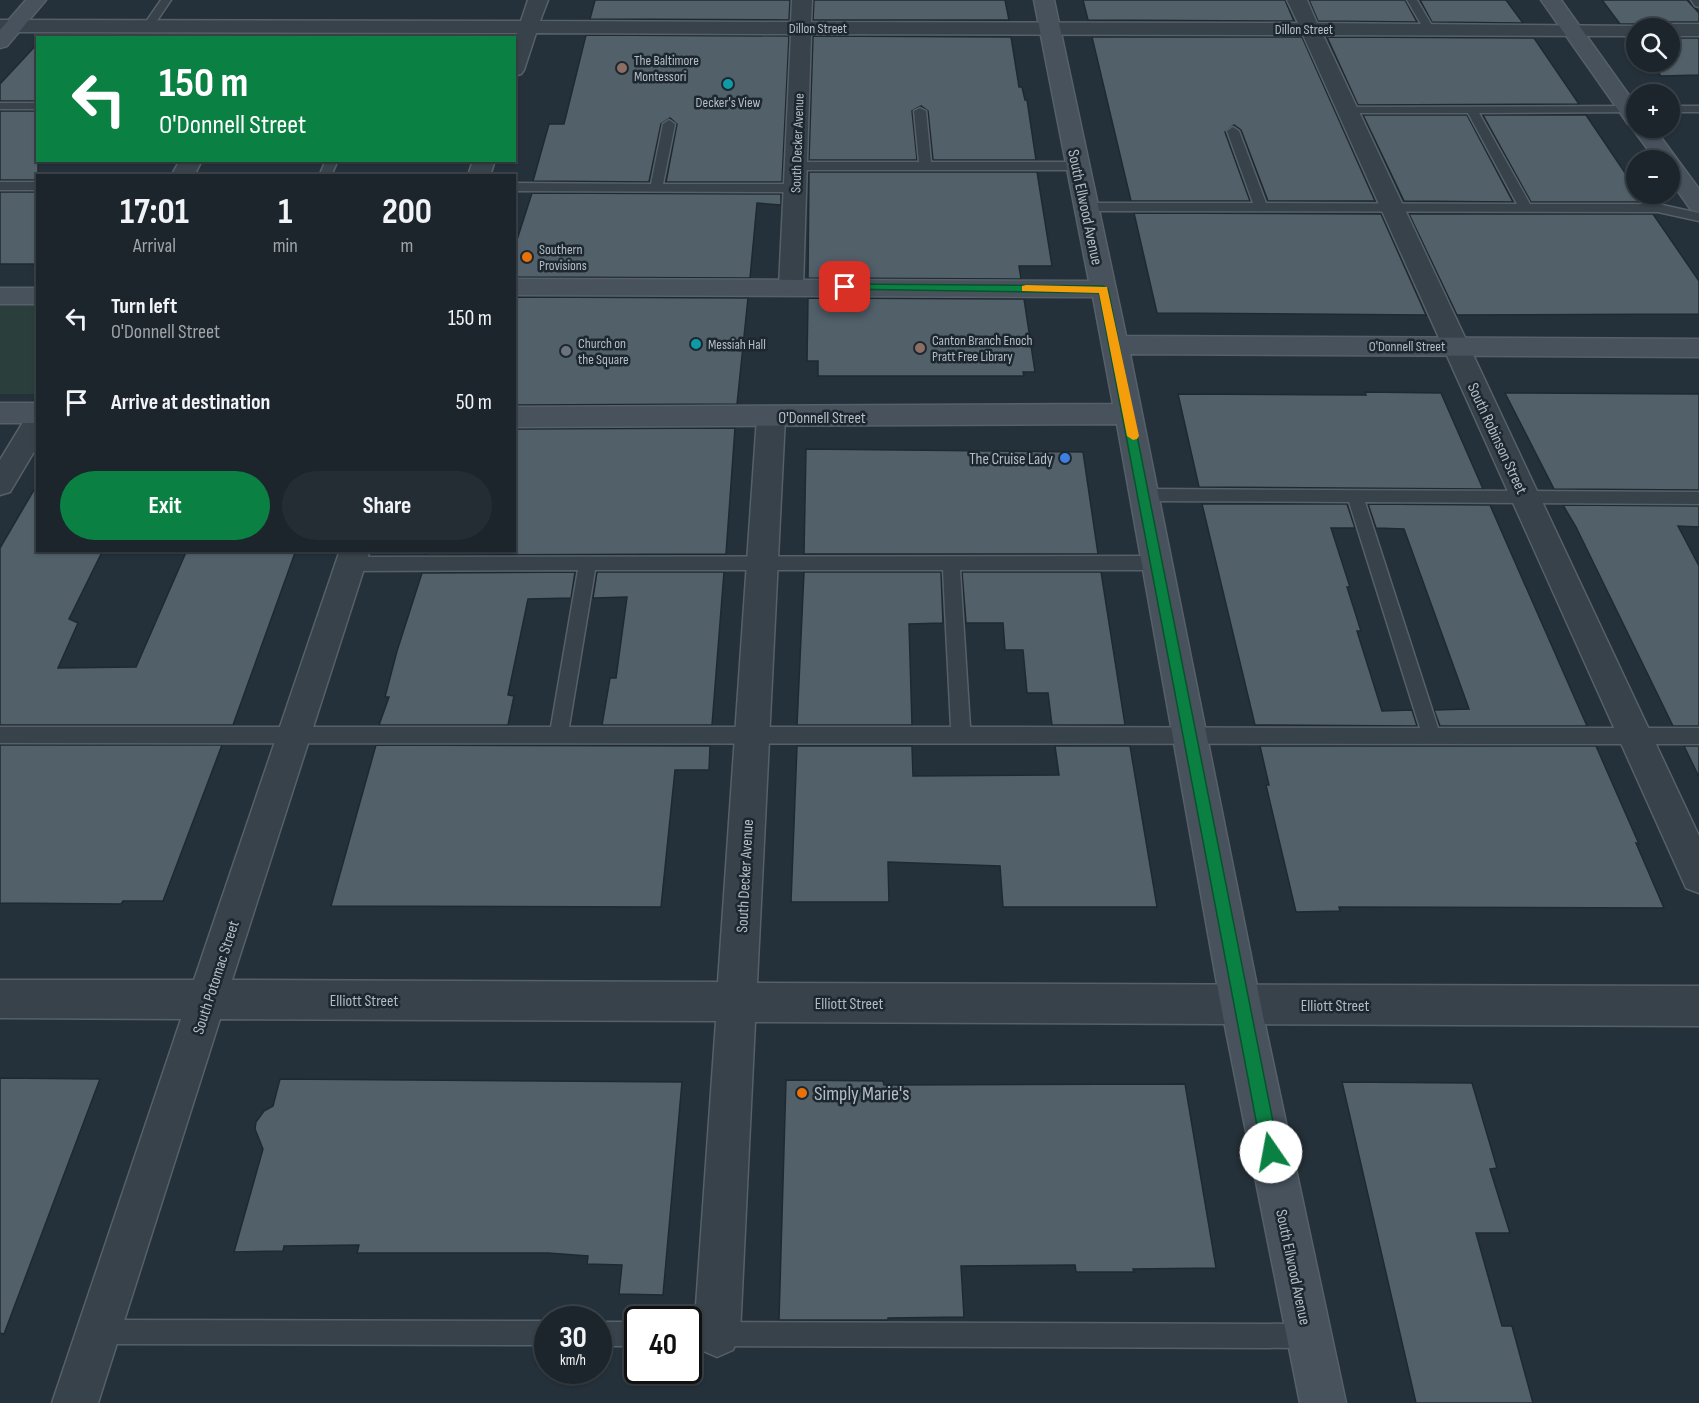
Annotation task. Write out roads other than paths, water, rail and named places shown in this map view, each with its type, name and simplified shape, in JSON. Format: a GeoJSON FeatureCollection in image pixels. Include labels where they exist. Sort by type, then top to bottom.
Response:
{"type":"FeatureCollection","features":[{"type":"Feature","properties":{"kind":"street"},"geometry":{"type":"LineString","coordinates":[[0,42],[7,26],[36,0]]}},
{"type":"Feature","properties":{"kind":"street"},"geometry":{"type":"LineString","coordinates":[[516,64],[538,0]]}},
{"type":"Feature","properties":{"kind":"street","name":"South Decker Avenue"},"geometry":{"type":"LineString","coordinates":[[791,286],[802,0]]}},
{"type":"Feature","properties":{"kind":"street","name":"South Ellwood Avenue"},"geometry":{"type":"LineString","coordinates":[[1044,0],[1129,414],[1241,1006],[1323,1403]]}},
{"type":"Feature","properties":{"kind":"street","name":"South Robinson Street"},"geometry":{"type":"LineString","coordinates":[[1296,0],[1699,876]]}},
{"type":"Feature","properties":{"kind":"street"},"geometry":{"type":"LineString","coordinates":[[1551,0],[1626,101]]}},
{"type":"Feature","properties":{"kind":"street"},"geometry":{"type":"LineString","coordinates":[[266,32],[279,9]]}},
{"type":"Feature","properties":{"kind":"street","name":"Dillon Street"},"geometry":{"type":"LineString","coordinates":[[7,26],[148,26],[266,32],[528,27],[1626,30]]}},
{"type":"Feature","properties":{"kind":"street"},"geometry":{"type":"LineString","coordinates":[[1680,30],[1699,30]]}},
{"type":"Feature","properties":{"kind":"street"},"geometry":{"type":"LineString","coordinates":[[1680,179],[1699,206]]}},
{"type":"Feature","properties":{"kind":"street"},"geometry":{"type":"LineString","coordinates":[[516,287],[791,286],[1103,289]]}},
{"type":"Feature","properties":{"kind":"street"},"geometry":{"type":"LineString","coordinates":[[0,296],[36,296]]}},
{"type":"Feature","properties":{"kind":"street","name":"O'Donnell Street"},"geometry":{"type":"LineString","coordinates":[[1115,345],[1699,348]]}},
{"type":"Feature","properties":{"kind":"street"},"geometry":{"type":"LineString","coordinates":[[0,413],[36,413]]}},
{"type":"Feature","properties":{"kind":"street","name":"O'Donnell Street"},"geometry":{"type":"LineString","coordinates":[[516,417],[1129,414]]}},
{"type":"Feature","properties":{"kind":"street","name":"South Decker Avenue"},"geometry":{"type":"LineString","coordinates":[[703,1334],[737,1002],[771,417]]}},
{"type":"Feature","properties":{"kind":"street"},"geometry":{"type":"LineString","coordinates":[[0,484],[36,424]]}},
{"type":"Feature","properties":{"kind":"street","name":"South Potomac Street"},"geometry":{"type":"LineString","coordinates":[[75,1403],[208,1000],[292,735],[353,557]]}},
{"type":"Feature","properties":{"kind":"street","name":"Elliott Street"},"geometry":{"type":"LineString","coordinates":[[0,999],[1241,1006],[1699,1006]]}},
{"type":"Feature","properties":{"kind":"lane"},"geometry":{"type":"LineString","coordinates":[[148,26],[166,0]]}},
{"type":"Feature","properties":{"kind":"lane"},"geometry":{"type":"LineString","coordinates":[[1412,0],[1428,29]]}},
{"type":"Feature","properties":{"kind":"lane"},"geometry":{"type":"LineString","coordinates":[[1696,0],[1699,4]]}},
{"type":"Feature","properties":{"kind":"lane"},"geometry":{"type":"LineString","coordinates":[[0,106],[36,106]]}},
{"type":"Feature","properties":{"kind":"lane"},"geometry":{"type":"LineString","coordinates":[[1680,109],[1699,109]]}},
{"type":"Feature","properties":{"kind":"lane"},"geometry":{"type":"LineString","coordinates":[[1347,110],[1626,112]]}},
{"type":"Feature","properties":{"kind":"lane"},"geometry":{"type":"LineString","coordinates":[[1472,110],[1526,208]]}},
{"type":"Feature","properties":{"kind":"lane"},"geometry":{"type":"LineString","coordinates":[[920,111],[925,166]]}},
{"type":"Feature","properties":{"kind":"lane"},"geometry":{"type":"LineString","coordinates":[[656,188],[669,124]]}},
{"type":"Feature","properties":{"kind":"lane"},"geometry":{"type":"LineString","coordinates":[[1233,131],[1261,208]]}},
{"type":"Feature","properties":{"kind":"lane"},"geometry":{"type":"LineString","coordinates":[[516,187],[656,188],[925,166],[1078,166]]}},
{"type":"Feature","properties":{"kind":"lane"},"geometry":{"type":"LineString","coordinates":[[0,186],[36,186]]}},
{"type":"Feature","properties":{"kind":"lane"},"geometry":{"type":"LineString","coordinates":[[1086,207],[1658,208],[1699,217]]}},
{"type":"Feature","properties":{"kind":"lane"},"geometry":{"type":"LineString","coordinates":[[1144,495],[1699,498]]}},
{"type":"Feature","properties":{"kind":"lane"},"geometry":{"type":"LineString","coordinates":[[1355,496],[1432,736]]}},
{"type":"Feature","properties":{"kind":"lane"},"geometry":{"type":"LineString","coordinates":[[353,557],[588,563],[1157,563]]}},
{"type":"Feature","properties":{"kind":"lane"},"geometry":{"type":"LineString","coordinates":[[559,735],[588,563]]}},
{"type":"Feature","properties":{"kind":"lane"},"geometry":{"type":"LineString","coordinates":[[951,563],[961,736]]}},
{"type":"Feature","properties":{"kind":"lane"},"geometry":{"type":"LineString","coordinates":[[0,735],[1699,736]]}},
{"type":"Feature","properties":{"kind":"lane"},"geometry":{"type":"LineString","coordinates":[[99,1332],[534,1333]]}},
{"type":"Feature","properties":{"kind":"lane"},"geometry":{"type":"LineString","coordinates":[[703,1334],[1309,1336]]}},
{"type":"Feature","properties":{"kind":"place","name":"The Baltimore Montessori"},"geometry":{"type":"Point","coordinates":[622,68]}},
{"type":"Feature","properties":{"kind":"place","name":"Decker's View"},"geometry":{"type":"Point","coordinates":[728,84]}},
{"type":"Feature","properties":{"kind":"place","name":"Southern Provisions"},"geometry":{"type":"Point","coordinates":[527,257]}},
{"type":"Feature","properties":{"kind":"place","name":"Messiah Hall"},"geometry":{"type":"Point","coordinates":[696,344]}},
{"type":"Feature","properties":{"kind":"place","name":"Canton Branch Enoch Pratt Free Library"},"geometry":{"type":"Point","coordinates":[920,348]}},
{"type":"Feature","properties":{"kind":"place","name":"Church on the Square"},"geometry":{"type":"Point","coordinates":[566,351]}},
{"type":"Feature","properties":{"kind":"place","name":"The Cruise Lady"},"geometry":{"type":"Point","coordinates":[1065,458]}},
{"type":"Feature","properties":{"kind":"place","name":"Simply Marie's"},"geometry":{"type":"Point","coordinates":[802,1093]}}]}
